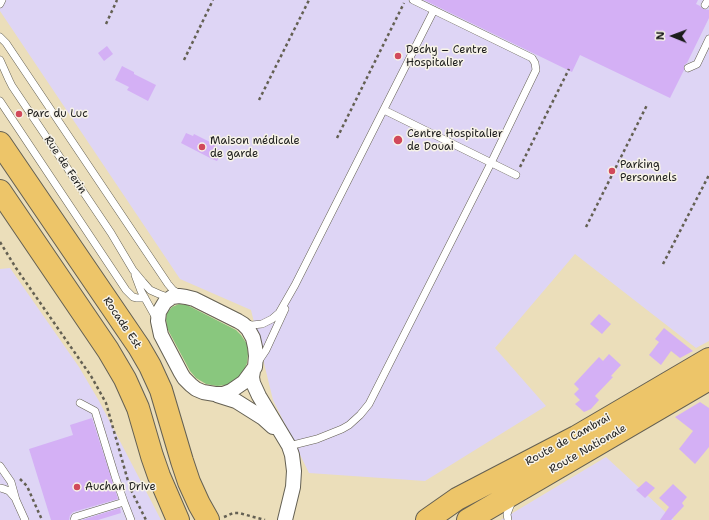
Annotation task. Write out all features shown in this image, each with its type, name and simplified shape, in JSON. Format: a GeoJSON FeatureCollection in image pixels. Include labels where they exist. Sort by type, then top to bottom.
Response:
{"type":"FeatureCollection","features":[{"type":"Feature","properties":{"kind":"main road","name":"Rocade Est"},"geometry":{"type":"LineString","coordinates":[[0,143],[135,341],[150,366],[164,399],[187,476],[199,504],[208,520]]}},
{"type":"Feature","properties":{"kind":"main road"},"geometry":{"type":"LineString","coordinates":[[0,191],[126,379],[138,408],[159,476],[178,520]]}},
{"type":"Feature","properties":{"kind":"main road","name":"Route de Cambrai"},"geometry":{"type":"LineString","coordinates":[[427,520],[457,499],[576,437],[600,433],[664,395],[709,359]]}},
{"type":"Feature","properties":{"kind":"main road"},"geometry":{"type":"LineString","coordinates":[[664,395],[709,379]]}},
{"type":"Feature","properties":{"kind":"main road","name":"Route Nationale"},"geometry":{"type":"LineString","coordinates":[[468,520],[534,481],[600,433]]}},
{"type":"Feature","properties":{"kind":"street"},"geometry":{"type":"LineString","coordinates":[[284,518],[291,496],[294,479],[293,463],[285,441],[253,383],[256,356],[255,347],[248,330],[244,324],[194,299],[176,297],[165,302],[160,309],[158,321],[161,335],[184,378],[196,389],[236,401],[249,408],[262,418],[285,441]]}},
{"type":"Feature","properties":{"kind":"street"},"geometry":{"type":"LineString","coordinates":[[215,394],[223,394],[237,388],[244,382],[254,369]]}},
{"type":"Feature","properties":{"kind":"lane"},"geometry":{"type":"LineString","coordinates":[[0,4],[2,0]]}},
{"type":"Feature","properties":{"kind":"lane"},"geometry":{"type":"LineString","coordinates":[[285,441],[317,438],[342,429],[360,415],[369,404],[536,70],[536,63],[532,58],[413,0]]}},
{"type":"Feature","properties":{"kind":"lane"},"geometry":{"type":"LineString","coordinates":[[238,321],[252,325],[262,324],[272,319],[279,313],[295,285],[434,10]]}},
{"type":"Feature","properties":{"kind":"lane"},"geometry":{"type":"LineString","coordinates":[[0,37],[6,43],[173,290],[176,297]]}},
{"type":"Feature","properties":{"kind":"lane"},"geometry":{"type":"LineString","coordinates":[[688,68],[697,64],[709,40]]}},
{"type":"Feature","properties":{"kind":"lane","name":"Rue de Ferin"},"geometry":{"type":"LineString","coordinates":[[0,60],[12,86],[111,233],[133,270],[150,290],[159,294],[176,297]]}},
{"type":"Feature","properties":{"kind":"lane"},"geometry":{"type":"LineString","coordinates":[[0,101],[126,290],[134,297],[145,298]]}},
{"type":"Feature","properties":{"kind":"lane"},"geometry":{"type":"LineString","coordinates":[[384,110],[516,175]]}},
{"type":"Feature","properties":{"kind":"lane","name":"Rue de Ferin"},"geometry":{"type":"LineString","coordinates":[[133,270],[137,282],[158,321]]}},
{"type":"Feature","properties":{"kind":"lane"},"geometry":{"type":"LineString","coordinates":[[254,369],[266,350],[295,285]]}},
{"type":"Feature","properties":{"kind":"lane"},"geometry":{"type":"LineString","coordinates":[[80,403],[95,411],[115,476],[131,520]]}},
{"type":"Feature","properties":{"kind":"lane"},"geometry":{"type":"LineString","coordinates":[[0,466],[11,482],[16,500],[25,520]]}},
{"type":"Feature","properties":{"kind":"lane"},"geometry":{"type":"LineString","coordinates":[[508,520],[507,514],[514,498],[534,481]]}},
{"type":"Feature","properties":{"kind":"lane"},"geometry":{"type":"LineString","coordinates":[[0,488],[4,488],[9,491],[16,500]]}},
{"type":"Feature","properties":{"kind":"lane"},"geometry":{"type":"LineString","coordinates":[[74,520],[75,517],[124,502]]}},
{"type":"Feature","properties":{"kind":"path"},"geometry":{"type":"LineString","coordinates":[[106,24],[117,0]]}},
{"type":"Feature","properties":{"kind":"path"},"geometry":{"type":"LineString","coordinates":[[184,60],[213,0]]}},
{"type":"Feature","properties":{"kind":"path"},"geometry":{"type":"LineString","coordinates":[[259,100],[309,0]]}},
{"type":"Feature","properties":{"kind":"path"},"geometry":{"type":"LineString","coordinates":[[337,138],[406,0]]}},
{"type":"Feature","properties":{"kind":"path"},"geometry":{"type":"LineString","coordinates":[[516,175],[569,68]]}},
{"type":"Feature","properties":{"kind":"path"},"geometry":{"type":"LineString","coordinates":[[586,227],[647,105]]}},
{"type":"Feature","properties":{"kind":"path"},"geometry":{"type":"LineString","coordinates":[[663,264],[709,175]]}},
{"type":"Feature","properties":{"kind":"path"},"geometry":{"type":"LineString","coordinates":[[0,242],[16,268],[90,376],[106,403],[128,481]]}},
{"type":"Feature","properties":{"kind":"path"},"geometry":{"type":"LineString","coordinates":[[130,488],[146,520]]}},
{"type":"Feature","properties":{"kind":"path"},"geometry":{"type":"LineString","coordinates":[[218,520],[228,514],[233,513],[245,514],[265,520]]}},
{"type":"Feature","properties":{"kind":"shaded area","name":"Centre Hospitalier de Douai"},"geometry":{"type":"Polygon","coordinates":[[[0,0],[709,0],[709,341],[696,348],[575,254],[495,348],[546,406],[425,481],[309,473],[273,400],[251,310],[180,279],[0,11],[0,0]]]}},
{"type":"Feature","properties":{"kind":"shaded area"},"geometry":{"type":"Polygon","coordinates":[[[10,268],[79,367],[99,401],[161,520],[0,520],[0,269],[10,268]]]}},
{"type":"Feature","properties":{"kind":"shaded area"},"geometry":{"type":"Polygon","coordinates":[[[606,457],[674,520],[501,520],[606,457]]]}},
{"type":"Feature","properties":{"kind":"green space"},"geometry":{"type":"Polygon","coordinates":[[[179,304],[187,305],[236,330],[241,335],[247,344],[247,363],[243,373],[235,381],[227,385],[217,386],[206,384],[196,378],[190,371],[167,328],[167,313],[172,307],[179,304]]]}},
{"type":"Feature","properties":{"kind":"building"},"geometry":{"type":"Polygon","coordinates":[[[424,0],[698,0],[696,4],[703,9],[709,10],[709,18],[687,63],[684,65],[684,70],[670,98],[580,55],[572,72],[424,0]]]}},
{"type":"Feature","properties":{"kind":"building"},"geometry":{"type":"Polygon","coordinates":[[[107,46],[113,54],[104,61],[98,53],[107,46]]]}},
{"type":"Feature","properties":{"kind":"building"},"geometry":{"type":"Polygon","coordinates":[[[122,66],[156,85],[148,101],[127,90],[129,87],[115,80],[122,66]]]}},
{"type":"Feature","properties":{"kind":"building","name":"Maison médicale de garde"},"geometry":{"type":"Polygon","coordinates":[[[186,133],[193,136],[194,134],[216,145],[215,148],[222,151],[217,161],[181,143],[186,133]]]}},
{"type":"Feature","properties":{"kind":"building"},"geometry":{"type":"Polygon","coordinates":[[[599,314],[611,324],[602,334],[590,324],[599,314]]]}},
{"type":"Feature","properties":{"kind":"building"},"geometry":{"type":"Polygon","coordinates":[[[664,328],[693,351],[680,358],[671,351],[661,365],[649,355],[659,342],[655,339],[664,328]]]}},
{"type":"Feature","properties":{"kind":"building"},"geometry":{"type":"Polygon","coordinates":[[[609,354],[621,365],[611,376],[613,377],[595,396],[599,400],[591,409],[584,412],[575,404],[580,400],[574,394],[579,389],[574,384],[599,357],[603,361],[609,354]]]}},
{"type":"Feature","properties":{"kind":"building"},"geometry":{"type":"Polygon","coordinates":[[[700,402],[709,408],[709,447],[695,464],[679,449],[693,431],[675,417],[700,402]]]}},
{"type":"Feature","properties":{"kind":"building"},"geometry":{"type":"Polygon","coordinates":[[[92,418],[118,499],[73,512],[70,515],[69,520],[51,520],[29,449],[73,435],[70,425],[92,418]]]}},
{"type":"Feature","properties":{"kind":"building"},"geometry":{"type":"Polygon","coordinates":[[[646,481],[655,488],[645,498],[636,490],[646,481]]]}},
{"type":"Feature","properties":{"kind":"building"},"geometry":{"type":"Polygon","coordinates":[[[673,484],[687,497],[682,503],[684,506],[671,520],[660,520],[669,507],[659,498],[673,484]]]}},
{"type":"Feature","properties":{"kind":"building"},"geometry":{"type":"Polygon","coordinates":[[[120,508],[121,513],[98,520],[82,520],[120,508]]]}},
{"type":"Feature","properties":{"kind":"place","name":"Dechy – Centre Hospitalier"},"geometry":{"type":"Point","coordinates":[398,56]}},
{"type":"Feature","properties":{"kind":"place","name":"Parc du Luc"},"geometry":{"type":"Point","coordinates":[19,114]}},
{"type":"Feature","properties":{"kind":"place","name":"Centre Hospitalier de Douai"},"geometry":{"type":"Point","coordinates":[398,140]}},
{"type":"Feature","properties":{"kind":"place","name":"Maison médicale de garde"},"geometry":{"type":"Point","coordinates":[202,147]}},
{"type":"Feature","properties":{"kind":"place","name":"Parking Personnels"},"geometry":{"type":"Point","coordinates":[612,171]}},
{"type":"Feature","properties":{"kind":"place","name":"Auchan Drive"},"geometry":{"type":"Point","coordinates":[77,487]}}]}
